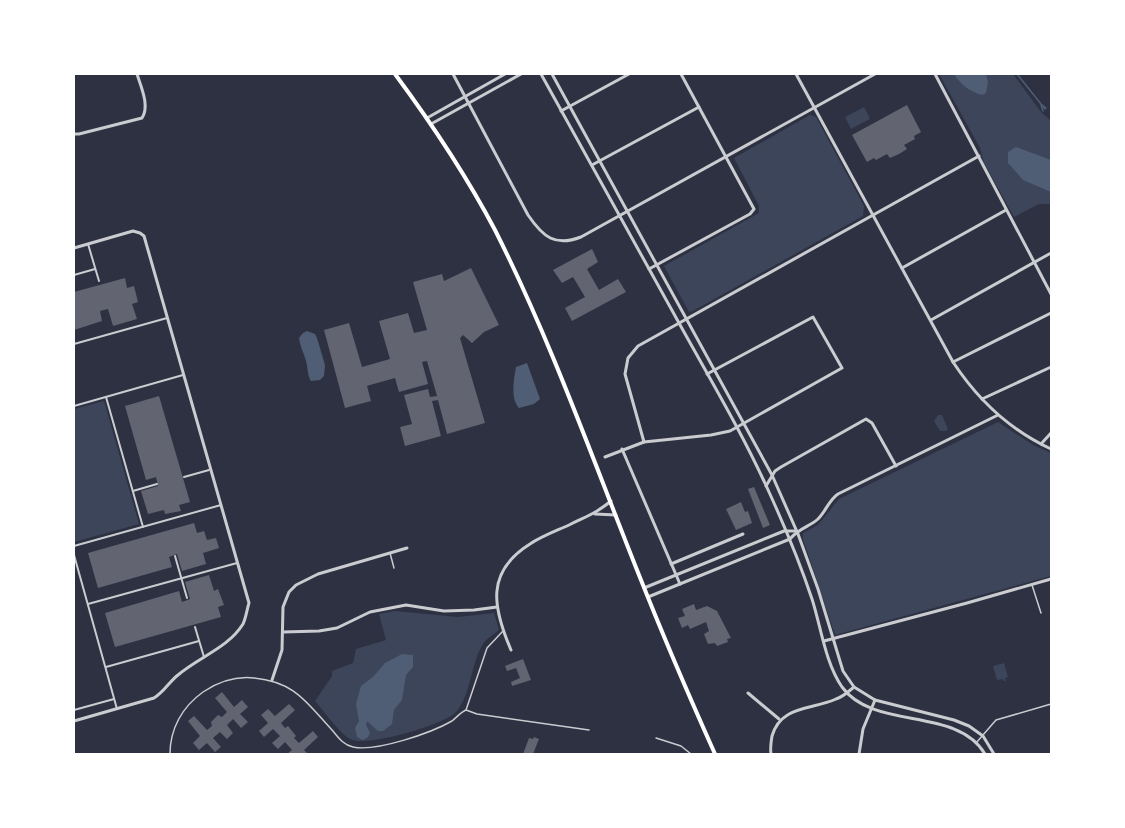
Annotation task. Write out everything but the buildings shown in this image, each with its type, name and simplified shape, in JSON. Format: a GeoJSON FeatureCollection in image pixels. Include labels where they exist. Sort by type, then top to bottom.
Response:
{"type":"FeatureCollection","features":[{"type":"Feature","properties":{"kind":"main road"},"geometry":{"type":"LineString","coordinates":[[395,74],[427,118],[467,180],[510,260],[570,398],[644,588],[714,754]]}},
{"type":"Feature","properties":{"kind":"street"},"geometry":{"type":"LineString","coordinates":[[74,134],[136,120],[143,116],[146,112],[146,106],[137,74]]}},
{"type":"Feature","properties":{"kind":"street"},"geometry":{"type":"LineString","coordinates":[[453,74],[528,215],[542,234],[560,241],[572,240],[620,217],[875,74]]}},
{"type":"Feature","properties":{"kind":"street"},"geometry":{"type":"LineString","coordinates":[[427,118],[505,74]]}},
{"type":"Feature","properties":{"kind":"street"},"geometry":{"type":"LineString","coordinates":[[431,124],[521,74]]}},
{"type":"Feature","properties":{"kind":"street"},"geometry":{"type":"LineString","coordinates":[[541,74],[708,374],[766,486],[790,539],[812,599],[835,674],[856,700],[871,708],[956,730],[976,743],[984,754]]}},
{"type":"Feature","properties":{"kind":"street"},"geometry":{"type":"LineString","coordinates":[[552,74],[658,264],[772,475],[796,530],[818,589],[843,671],[854,687],[875,700],[954,720],[969,726],[982,736],[994,754]]}},
{"type":"Feature","properties":{"kind":"street"},"geometry":{"type":"LineString","coordinates":[[561,111],[629,74]]}},
{"type":"Feature","properties":{"kind":"street"},"geometry":{"type":"LineString","coordinates":[[649,269],[750,214],[754,209],[681,74]]}},
{"type":"Feature","properties":{"kind":"street"},"geometry":{"type":"LineString","coordinates":[[796,74],[953,362],[982,399],[998,415],[1018,430],[1041,444],[1051,448]]}},
{"type":"Feature","properties":{"kind":"street"},"geometry":{"type":"LineString","coordinates":[[935,74],[979,156],[980,162],[1051,294]]}},
{"type":"Feature","properties":{"kind":"street"},"geometry":{"type":"LineString","coordinates":[[592,165],[699,107]]}},
{"type":"Feature","properties":{"kind":"street"},"geometry":{"type":"LineString","coordinates":[[644,442],[627,384],[626,368],[628,358],[638,346],[979,156]]}},
{"type":"Feature","properties":{"kind":"street"},"geometry":{"type":"LineString","coordinates":[[902,268],[1006,210]]}},
{"type":"Feature","properties":{"kind":"street"},"geometry":{"type":"LineString","coordinates":[[74,248],[133,231],[144,236],[209,470],[221,505],[249,603],[243,623],[229,639],[204,658],[190,665],[177,675],[160,694],[154,698],[74,721]]}},
{"type":"Feature","properties":{"kind":"street"},"geometry":{"type":"LineString","coordinates":[[88,244],[99,282]]}},
{"type":"Feature","properties":{"kind":"street"},"geometry":{"type":"LineString","coordinates":[[931,320],[1051,253]]}},
{"type":"Feature","properties":{"kind":"street"},"geometry":{"type":"LineString","coordinates":[[74,275],[95,269]]}},
{"type":"Feature","properties":{"kind":"street"},"geometry":{"type":"LineString","coordinates":[[953,362],[1051,313]]}},
{"type":"Feature","properties":{"kind":"street"},"geometry":{"type":"LineString","coordinates":[[605,457],[622,449],[644,442],[719,434],[744,423],[842,368],[813,317],[708,374]]}},
{"type":"Feature","properties":{"kind":"street"},"geometry":{"type":"LineString","coordinates":[[74,344],[167,318]]}},
{"type":"Feature","properties":{"kind":"street"},"geometry":{"type":"LineString","coordinates":[[982,399],[1051,368]]}},
{"type":"Feature","properties":{"kind":"street"},"geometry":{"type":"LineString","coordinates":[[74,406],[183,375]]}},
{"type":"Feature","properties":{"kind":"street"},"geometry":{"type":"LineString","coordinates":[[106,397],[143,527]]}},
{"type":"Feature","properties":{"kind":"street"},"geometry":{"type":"LineString","coordinates":[[644,588],[786,530],[796,530],[819,518],[831,500],[838,494],[998,415]]}},
{"type":"Feature","properties":{"kind":"street"},"geometry":{"type":"LineString","coordinates":[[766,486],[772,475],[781,467],[866,419],[872,423],[896,466]]}},
{"type":"Feature","properties":{"kind":"street"},"geometry":{"type":"LineString","coordinates":[[1041,444],[1051,433]]}},
{"type":"Feature","properties":{"kind":"street"},"geometry":{"type":"LineString","coordinates":[[622,449],[680,584]]}},
{"type":"Feature","properties":{"kind":"street"},"geometry":{"type":"LineString","coordinates":[[184,477],[209,470]]}},
{"type":"Feature","properties":{"kind":"street"},"geometry":{"type":"LineString","coordinates":[[133,491],[156,484]]}},
{"type":"Feature","properties":{"kind":"street"},"geometry":{"type":"LineString","coordinates":[[511,650],[503,631],[497,607],[496,594],[500,576],[517,553],[530,543],[594,514],[611,501]]}},
{"type":"Feature","properties":{"kind":"street"},"geometry":{"type":"LineString","coordinates":[[74,546],[221,505]]}},
{"type":"Feature","properties":{"kind":"street"},"geometry":{"type":"LineString","coordinates":[[594,514],[616,515]]}},
{"type":"Feature","properties":{"kind":"street"},"geometry":{"type":"LineString","coordinates":[[648,597],[790,539],[796,530]]}},
{"type":"Feature","properties":{"kind":"street"},"geometry":{"type":"LineString","coordinates":[[671,564],[743,534]]}},
{"type":"Feature","properties":{"kind":"street"},"geometry":{"type":"LineString","coordinates":[[272,680],[282,650],[283,607],[289,592],[296,585],[318,574],[407,548]]}},
{"type":"Feature","properties":{"kind":"street"},"geometry":{"type":"LineString","coordinates":[[74,555],[117,709]]}},
{"type":"Feature","properties":{"kind":"street"},"geometry":{"type":"LineString","coordinates":[[175,556],[187,598]]}},
{"type":"Feature","properties":{"kind":"street"},"geometry":{"type":"LineString","coordinates":[[88,604],[237,563]]}},
{"type":"Feature","properties":{"kind":"street"},"geometry":{"type":"LineString","coordinates":[[824,641],[1051,579]]}},
{"type":"Feature","properties":{"kind":"street"},"geometry":{"type":"LineString","coordinates":[[283,632],[319,631],[337,628],[370,612],[406,605],[450,611],[497,607]]}},
{"type":"Feature","properties":{"kind":"street"},"geometry":{"type":"LineString","coordinates":[[195,627],[204,658]]}},
{"type":"Feature","properties":{"kind":"street"},"geometry":{"type":"LineString","coordinates":[[106,667],[199,641]]}},
{"type":"Feature","properties":{"kind":"street"},"geometry":{"type":"LineString","coordinates":[[771,754],[771,741],[774,729],[779,720],[794,711],[837,699],[854,687]]}},
{"type":"Feature","properties":{"kind":"street"},"geometry":{"type":"LineString","coordinates":[[748,693],[779,720]]}},
{"type":"Feature","properties":{"kind":"street"},"geometry":{"type":"LineString","coordinates":[[74,710],[114,699]]}},
{"type":"Feature","properties":{"kind":"street"},"geometry":{"type":"LineString","coordinates":[[859,754],[863,729],[875,700]]}},
{"type":"Feature","properties":{"kind":"lane"},"geometry":{"type":"LineString","coordinates":[[390,553],[394,568]]}},
{"type":"Feature","properties":{"kind":"lane"},"geometry":{"type":"LineString","coordinates":[[1032,585],[1041,614]]}},
{"type":"Feature","properties":{"kind":"lane"},"geometry":{"type":"LineString","coordinates":[[170,754],[171,741],[177,721],[189,704],[200,694],[227,680],[249,678],[272,680],[291,688],[342,742],[355,747],[393,743],[414,737],[452,720],[466,710],[487,648],[492,640],[503,631]]}},
{"type":"Feature","properties":{"kind":"lane"},"geometry":{"type":"LineString","coordinates":[[976,743],[996,720],[1051,704]]}},
{"type":"Feature","properties":{"kind":"lane"},"geometry":{"type":"LineString","coordinates":[[466,710],[477,714],[589,730]]}},
{"type":"Feature","properties":{"kind":"lane"},"geometry":{"type":"LineString","coordinates":[[656,738],[681,746],[691,754]]}},
{"type":"Feature","properties":{"kind":"shaded area"},"geometry":{"type":"Polygon","coordinates":[[[939,74],[1013,74],[1041,112],[1051,121],[1051,204],[1039,204],[1014,217],[984,163],[980,148],[939,74]]]}},
{"type":"Feature","properties":{"kind":"shaded area"},"geometry":{"type":"Polygon","coordinates":[[[954,74],[986,74],[988,82],[986,93],[982,95],[973,92],[954,74]]]}},
{"type":"Feature","properties":{"kind":"shaded area"},"geometry":{"type":"Polygon","coordinates":[[[864,107],[870,119],[851,129],[845,117],[864,107]]]}},
{"type":"Feature","properties":{"kind":"shaded area"},"geometry":{"type":"Polygon","coordinates":[[[810,115],[816,117],[864,206],[863,216],[689,312],[664,266],[759,213],[759,206],[734,158],[810,115]]]}},
{"type":"Feature","properties":{"kind":"shaded area"},"geometry":{"type":"Polygon","coordinates":[[[1016,147],[1051,160],[1051,192],[1023,180],[1008,163],[1008,152],[1016,147]]]}},
{"type":"Feature","properties":{"kind":"shaded area"},"geometry":{"type":"Polygon","coordinates":[[[307,331],[315,334],[325,365],[324,376],[320,380],[311,381],[300,344],[299,338],[307,331]]]}},
{"type":"Feature","properties":{"kind":"shaded area"},"geometry":{"type":"Polygon","coordinates":[[[527,363],[540,399],[534,404],[519,408],[514,399],[516,367],[527,363]]]}},
{"type":"Feature","properties":{"kind":"shaded area"},"geometry":{"type":"Polygon","coordinates":[[[104,401],[139,524],[74,542],[74,409],[104,401]]]}},
{"type":"Feature","properties":{"kind":"shaded area"},"geometry":{"type":"Polygon","coordinates":[[[938,415],[942,415],[948,429],[946,431],[940,431],[934,421],[938,415]]]}},
{"type":"Feature","properties":{"kind":"shaded area"},"geometry":{"type":"Polygon","coordinates":[[[998,422],[1033,445],[1051,453],[1051,576],[835,635],[803,539],[803,533],[818,525],[839,499],[998,422]]]}},
{"type":"Feature","properties":{"kind":"shaded area"},"geometry":{"type":"Polygon","coordinates":[[[395,611],[458,617],[494,613],[499,630],[488,638],[483,644],[476,660],[465,697],[456,712],[436,723],[404,734],[371,740],[358,741],[350,739],[337,728],[315,701],[332,676],[332,671],[353,663],[356,649],[386,640],[379,614],[395,611]]]}},
{"type":"Feature","properties":{"kind":"shaded area"},"geometry":{"type":"Polygon","coordinates":[[[402,654],[413,655],[413,667],[406,675],[402,700],[394,710],[392,724],[383,731],[378,731],[367,721],[366,725],[370,733],[368,737],[363,740],[357,737],[355,728],[359,721],[356,704],[361,686],[373,677],[385,663],[402,654]]]}},
{"type":"Feature","properties":{"kind":"shaded area"},"geometry":{"type":"Polygon","coordinates":[[[1004,663],[1008,677],[1005,678],[1006,681],[1003,679],[997,680],[993,666],[1004,663]]]}},
{"type":"Feature","properties":{"kind":"waterway"},"geometry":{"type":"LineString","coordinates":[[1017,74],[1045,109]]}},
{"type":"Feature","properties":{"kind":"waterway"},"geometry":{"type":"LineString","coordinates":[[1041,105],[1043,111]]}},
{"type":"Feature","properties":{"kind":"waterway"},"geometry":{"type":"LineString","coordinates":[[1042,105],[1046,108]]}}]}
